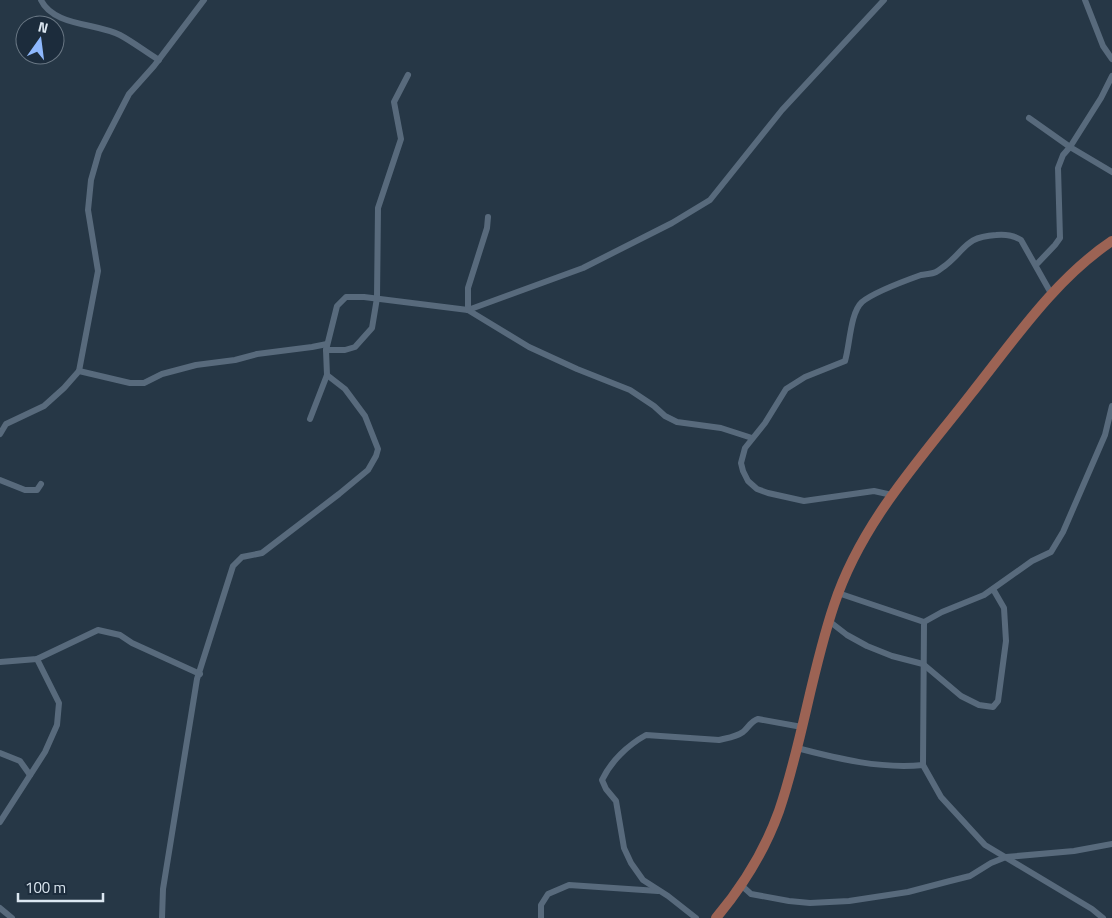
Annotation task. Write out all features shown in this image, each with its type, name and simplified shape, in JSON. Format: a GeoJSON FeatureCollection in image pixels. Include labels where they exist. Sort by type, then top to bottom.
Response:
{"type":"FeatureCollection","features":[{"type":"Feature","properties":{"kind":"main road"},"geometry":{"type":"LineString","coordinates":[[716,918],[733,898],[755,862],[778,813],[797,748],[829,620],[838,593],[872,523],[1029,321],[1072,273],[1112,240]]}},
{"type":"Feature","properties":{"kind":"street"},"geometry":{"type":"LineString","coordinates":[[41,0],[43,5],[62,19],[119,34],[159,60]]}},
{"type":"Feature","properties":{"kind":"street"},"geometry":{"type":"LineString","coordinates":[[0,434],[6,424],[44,406],[79,371],[98,270],[88,210],[90,180],[100,152],[129,94],[159,60],[204,0]]}},
{"type":"Feature","properties":{"kind":"street"},"geometry":{"type":"LineString","coordinates":[[468,310],[584,268],[672,223],[710,200],[782,110],[884,0]]}},
{"type":"Feature","properties":{"kind":"street"},"geometry":{"type":"LineString","coordinates":[[1085,0],[1103,46],[1112,59]]}},
{"type":"Feature","properties":{"kind":"street"},"geometry":{"type":"LineString","coordinates":[[79,371],[130,383],[144,383],[162,374],[196,365],[235,360],[257,354],[312,347],[345,350],[355,347],[372,328],[377,298],[378,208],[401,139],[394,102],[408,75]]}},
{"type":"Feature","properties":{"kind":"street"},"geometry":{"type":"LineString","coordinates":[[1036,265],[1055,246],[1060,238],[1058,168],[1063,155],[1070,148],[1101,98],[1112,76]]}},
{"type":"Feature","properties":{"kind":"street"},"geometry":{"type":"LineString","coordinates":[[1029,118],[1070,148],[1112,172]]}},
{"type":"Feature","properties":{"kind":"street"},"geometry":{"type":"LineString","coordinates":[[468,310],[469,282],[487,228],[488,217]]}},
{"type":"Feature","properties":{"kind":"street"},"geometry":{"type":"LineString","coordinates":[[892,495],[874,492],[804,501],[768,493],[756,488],[748,481],[740,463],[745,448],[765,423],[786,390],[805,377],[845,361],[853,320],[862,302],[892,287],[920,276],[938,272],[951,261],[965,244],[974,238],[1004,234],[1021,240],[1052,295]]}},
{"type":"Feature","properties":{"kind":"street"},"geometry":{"type":"LineString","coordinates":[[310,419],[327,375],[327,347],[337,306],[339,302],[350,296],[468,310],[529,347],[630,390],[671,419],[690,424],[721,428],[752,438]]}},
{"type":"Feature","properties":{"kind":"street"},"geometry":{"type":"LineString","coordinates":[[162,918],[163,889],[200,674],[233,566],[242,557],[262,553],[339,494],[368,470],[376,456],[378,449],[366,416],[345,389],[327,375]]}},
{"type":"Feature","properties":{"kind":"street"},"geometry":{"type":"LineString","coordinates":[[838,593],[924,622],[942,612],[984,595],[1032,561],[1051,552],[1063,532],[1109,434],[1112,406]]}},
{"type":"Feature","properties":{"kind":"street"},"geometry":{"type":"LineString","coordinates":[[0,480],[25,490],[37,490],[41,484]]}},
{"type":"Feature","properties":{"kind":"street"},"geometry":{"type":"LineString","coordinates":[[829,620],[867,646],[892,656],[923,664],[961,696],[979,705],[993,708],[997,704],[1006,641],[1004,608],[993,589]]}},
{"type":"Feature","properties":{"kind":"street"},"geometry":{"type":"LineString","coordinates":[[924,622],[923,765],[941,797],[985,845],[1092,909],[1103,918]]}},
{"type":"Feature","properties":{"kind":"street"},"geometry":{"type":"LineString","coordinates":[[0,662],[37,659],[98,630],[120,636],[200,674]]}},
{"type":"Feature","properties":{"kind":"street"},"geometry":{"type":"LineString","coordinates":[[0,822],[45,752],[57,725],[59,703],[37,659]]}},
{"type":"Feature","properties":{"kind":"street"},"geometry":{"type":"LineString","coordinates":[[696,918],[668,896],[643,880],[631,864],[624,848],[616,801],[606,789],[602,780],[608,766],[636,740],[646,735],[719,740],[743,732],[754,720],[758,719],[802,727]]}},
{"type":"Feature","properties":{"kind":"street"},"geometry":{"type":"LineString","coordinates":[[797,748],[844,760],[886,766],[923,765]]}},
{"type":"Feature","properties":{"kind":"street"},"geometry":{"type":"LineString","coordinates":[[0,753],[20,761],[30,775]]}},
{"type":"Feature","properties":{"kind":"street"},"geometry":{"type":"LineString","coordinates":[[741,885],[751,894],[789,901],[810,904],[849,901],[908,892],[970,876],[991,863],[1006,857],[1074,851],[1112,844]]}},
{"type":"Feature","properties":{"kind":"street"},"geometry":{"type":"LineString","coordinates":[[541,918],[541,905],[548,894],[569,884],[659,891]]}},
{"type":"Feature","properties":{"kind":"street"},"geometry":{"type":"LineString","coordinates":[[0,908],[12,918]]}}]}
